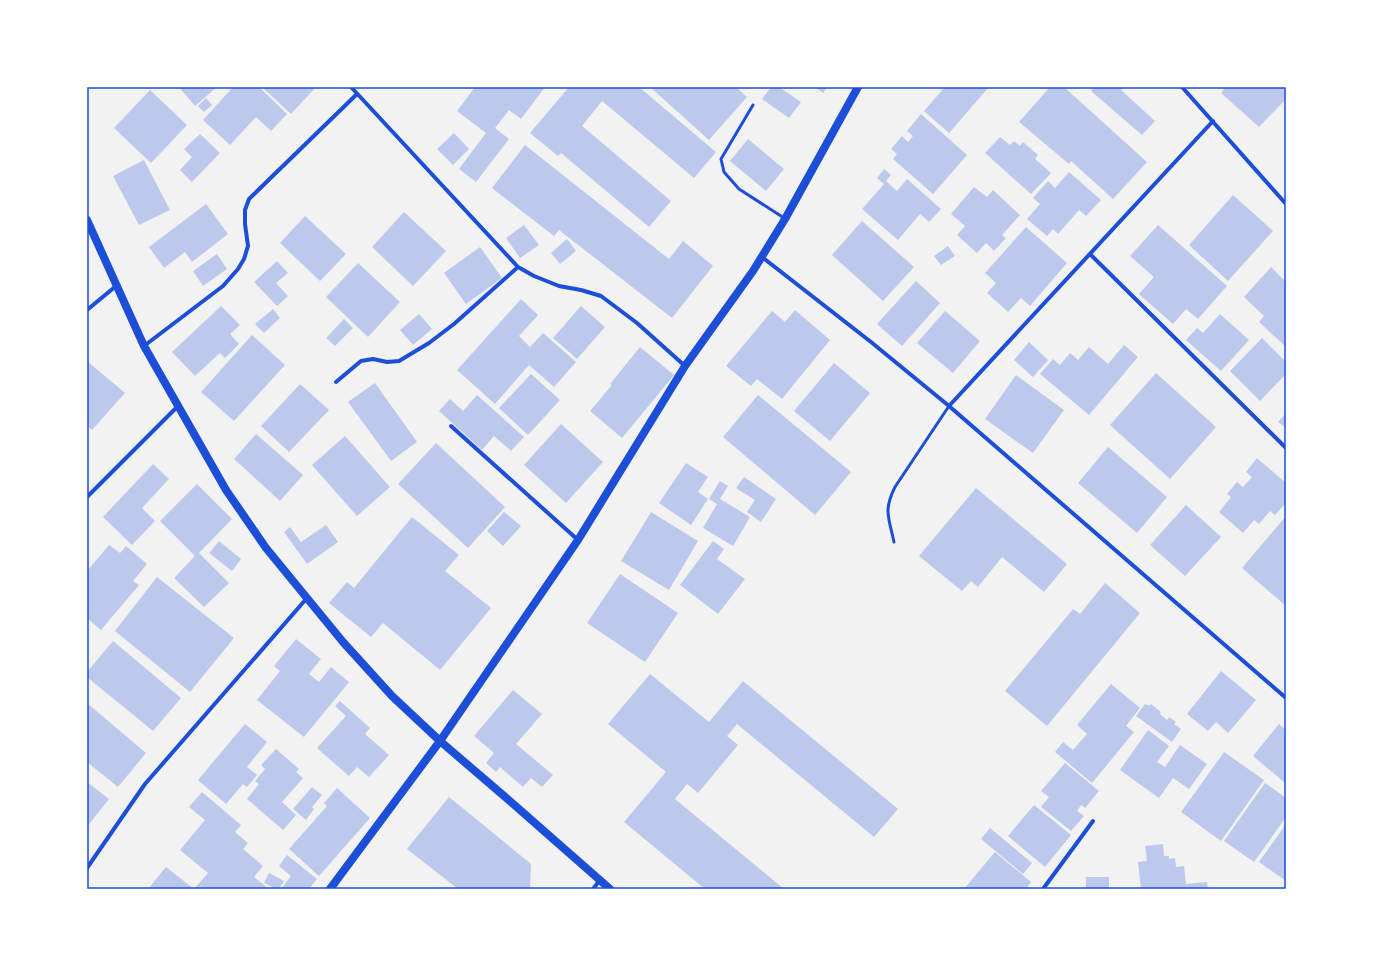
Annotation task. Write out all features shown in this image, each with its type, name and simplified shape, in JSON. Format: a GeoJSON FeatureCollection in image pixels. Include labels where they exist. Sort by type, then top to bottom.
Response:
{"type":"FeatureCollection","features":[{"type":"Feature","properties":{"kind":"main road"},"geometry":{"type":"LineString","coordinates":[[330,889],[440,741],[578,540],[685,366],[761,257],[785,219],[858,87]]}},
{"type":"Feature","properties":{"kind":"main road"},"geometry":{"type":"LineString","coordinates":[[87,220],[144,346],[226,490],[266,548],[343,642],[392,696],[440,741],[610,889]]}},
{"type":"Feature","properties":{"kind":"street"},"geometry":{"type":"LineString","coordinates":[[351,87],[518,267],[534,276],[559,286],[581,290],[601,296],[637,322],[685,366]]}},
{"type":"Feature","properties":{"kind":"street"},"geometry":{"type":"LineString","coordinates":[[1183,87],[1286,204]]}},
{"type":"Feature","properties":{"kind":"street"},"geometry":{"type":"LineString","coordinates":[[144,346],[223,286],[238,269],[244,259],[248,246],[245,210],[249,199],[357,94]]}},
{"type":"Feature","properties":{"kind":"street"},"geometry":{"type":"LineString","coordinates":[[949,406],[1213,121]]}},
{"type":"Feature","properties":{"kind":"street"},"geometry":{"type":"LineString","coordinates":[[1090,254],[1286,448]]}},
{"type":"Feature","properties":{"kind":"street"},"geometry":{"type":"LineString","coordinates":[[761,257],[871,342],[949,406],[1286,698]]}},
{"type":"Feature","properties":{"kind":"street"},"geometry":{"type":"LineString","coordinates":[[336,382],[361,361],[373,359],[387,362],[399,361],[429,343],[454,324],[518,267]]}},
{"type":"Feature","properties":{"kind":"street"},"geometry":{"type":"LineString","coordinates":[[87,310],[117,286]]}},
{"type":"Feature","properties":{"kind":"street"},"geometry":{"type":"LineString","coordinates":[[87,497],[178,406]]}},
{"type":"Feature","properties":{"kind":"street"},"geometry":{"type":"LineString","coordinates":[[452,426],[578,540]]}},
{"type":"Feature","properties":{"kind":"street"},"geometry":{"type":"LineString","coordinates":[[87,868],[145,784],[307,598]]}},
{"type":"Feature","properties":{"kind":"street"},"geometry":{"type":"LineString","coordinates":[[1043,889],[1093,821]]}},
{"type":"Feature","properties":{"kind":"street"},"geometry":{"type":"LineString","coordinates":[[594,889],[600,880]]}},
{"type":"Feature","properties":{"kind":"lane"},"geometry":{"type":"LineString","coordinates":[[754,105],[721,159],[724,172],[739,188],[785,219]]}},
{"type":"Feature","properties":{"kind":"lane"},"geometry":{"type":"LineString","coordinates":[[894,542],[887,511],[889,499],[895,487],[949,406]]}},
{"type":"Feature","properties":{"kind":"building"},"geometry":{"type":"Polygon","coordinates":[[[179,87],[217,87],[195,106],[179,87]]]}},
{"type":"Feature","properties":{"kind":"building"},"geometry":{"type":"Polygon","coordinates":[[[233,87],[259,87],[287,114],[271,131],[256,117],[230,145],[203,120],[233,87]]]}},
{"type":"Feature","properties":{"kind":"building"},"geometry":{"type":"Polygon","coordinates":[[[262,87],[316,87],[291,114],[262,87]]]}},
{"type":"Feature","properties":{"kind":"building"},"geometry":{"type":"Polygon","coordinates":[[[475,87],[545,87],[521,119],[509,110],[495,128],[509,139],[476,182],[459,169],[486,133],[457,111],[475,87]]]}},
{"type":"Feature","properties":{"kind":"building"},"geometry":{"type":"Polygon","coordinates":[[[569,87],[639,87],[716,152],[694,178],[602,101],[582,126],[671,201],[649,227],[561,153],[558,156],[530,133],[569,87]]]}},
{"type":"Feature","properties":{"kind":"building"},"geometry":{"type":"Polygon","coordinates":[[[650,87],[736,87],[747,97],[709,140],[650,87]]]}},
{"type":"Feature","properties":{"kind":"building"},"geometry":{"type":"Polygon","coordinates":[[[771,87],[779,87],[801,102],[789,118],[762,99],[771,87]]]}},
{"type":"Feature","properties":{"kind":"building"},"geometry":{"type":"Polygon","coordinates":[[[815,87],[827,87],[823,93],[815,87]]]}},
{"type":"Feature","properties":{"kind":"building"},"geometry":{"type":"Polygon","coordinates":[[[945,87],[989,87],[949,133],[924,111],[945,87]]]}},
{"type":"Feature","properties":{"kind":"building"},"geometry":{"type":"Polygon","coordinates":[[[1050,87],[1064,87],[1147,162],[1113,199],[1071,161],[1069,164],[1019,122],[1050,87]]]}},
{"type":"Feature","properties":{"kind":"building"},"geometry":{"type":"Polygon","coordinates":[[[1094,87],[1123,87],[1121,90],[1155,121],[1142,135],[1091,91],[1094,87]]]}},
{"type":"Feature","properties":{"kind":"building"},"geometry":{"type":"Polygon","coordinates":[[[1226,87],[1281,87],[1286,91],[1286,99],[1259,127],[1221,93],[1226,87]]]}},
{"type":"Feature","properties":{"kind":"building"},"geometry":{"type":"Polygon","coordinates":[[[150,90],[187,125],[151,163],[114,128],[150,90]]]}},
{"type":"Feature","properties":{"kind":"building"},"geometry":{"type":"Polygon","coordinates":[[[206,98],[212,105],[204,112],[198,106],[206,98]]]}},
{"type":"Feature","properties":{"kind":"building"},"geometry":{"type":"Polygon","coordinates":[[[921,114],[967,155],[933,194],[893,159],[897,154],[891,149],[902,136],[908,142],[913,136],[907,131],[921,114]]]}},
{"type":"Feature","properties":{"kind":"building"},"geometry":{"type":"Polygon","coordinates":[[[454,133],[469,149],[453,165],[437,149],[454,133]]]}},
{"type":"Feature","properties":{"kind":"building"},"geometry":{"type":"Polygon","coordinates":[[[200,134],[220,153],[192,182],[180,170],[192,157],[184,149],[200,134]]]}},
{"type":"Feature","properties":{"kind":"building"},"geometry":{"type":"Polygon","coordinates":[[[1000,137],[1010,145],[1014,141],[1020,146],[1023,142],[1038,155],[1035,159],[1051,173],[1031,194],[985,153],[1000,137]]]}},
{"type":"Feature","properties":{"kind":"building"},"geometry":{"type":"Polygon","coordinates":[[[748,139],[784,169],[766,191],[730,161],[748,139]]]}},
{"type":"Feature","properties":{"kind":"building"},"geometry":{"type":"Polygon","coordinates":[[[525,145],[669,259],[683,241],[713,266],[672,318],[559,230],[554,236],[492,188],[525,145]]]}},
{"type":"Feature","properties":{"kind":"building"},"geometry":{"type":"Polygon","coordinates":[[[144,160],[170,210],[139,225],[113,176],[144,160]]]}},
{"type":"Feature","properties":{"kind":"building"},"geometry":{"type":"Polygon","coordinates":[[[884,169],[891,175],[886,181],[897,191],[907,179],[941,209],[929,222],[920,214],[898,240],[862,209],[884,184],[877,178],[884,169]]]}},
{"type":"Feature","properties":{"kind":"building"},"geometry":{"type":"Polygon","coordinates":[[[1069,172],[1101,200],[1086,216],[1079,210],[1058,234],[1053,229],[1047,236],[1027,219],[1040,204],[1033,198],[1048,181],[1055,188],[1069,172]]]}},
{"type":"Feature","properties":{"kind":"building"},"geometry":{"type":"Polygon","coordinates":[[[974,187],[987,197],[993,190],[1020,215],[1002,235],[1006,238],[994,251],[986,243],[977,253],[957,235],[965,226],[951,214],[974,187]]]}},
{"type":"Feature","properties":{"kind":"building"},"geometry":{"type":"Polygon","coordinates":[[[1233,195],[1273,231],[1228,281],[1189,245],[1233,195]]]}},
{"type":"Feature","properties":{"kind":"building"},"geometry":{"type":"Polygon","coordinates":[[[206,204],[228,234],[192,262],[185,252],[164,268],[149,247],[206,204]]]}},
{"type":"Feature","properties":{"kind":"building"},"geometry":{"type":"Polygon","coordinates":[[[404,212],[446,251],[413,286],[372,247],[404,212]]]}},
{"type":"Feature","properties":{"kind":"building"},"geometry":{"type":"Polygon","coordinates":[[[305,216],[346,254],[320,281],[280,243],[305,216]]]}},
{"type":"Feature","properties":{"kind":"building"},"geometry":{"type":"Polygon","coordinates":[[[862,221],[914,267],[883,301],[832,255],[862,221]]]}},
{"type":"Feature","properties":{"kind":"building"},"geometry":{"type":"Polygon","coordinates":[[[524,225],[539,245],[520,258],[506,238],[524,225]]]}},
{"type":"Feature","properties":{"kind":"building"},"geometry":{"type":"Polygon","coordinates":[[[1158,225],[1227,286],[1198,319],[1186,309],[1173,324],[1139,294],[1154,277],[1130,256],[1158,225]]]}},
{"type":"Feature","properties":{"kind":"building"},"geometry":{"type":"Polygon","coordinates":[[[1026,227],[1067,263],[1030,306],[1021,298],[1008,312],[987,293],[996,283],[985,273],[1026,227]]]}},
{"type":"Feature","properties":{"kind":"building"},"geometry":{"type":"Polygon","coordinates":[[[567,239],[576,251],[560,264],[551,253],[567,239]]]}},
{"type":"Feature","properties":{"kind":"building"},"geometry":{"type":"Polygon","coordinates":[[[948,246],[955,256],[941,265],[934,256],[948,246]]]}},
{"type":"Feature","properties":{"kind":"building"},"geometry":{"type":"Polygon","coordinates":[[[480,247],[502,278],[466,304],[444,273],[480,247]]]}},
{"type":"Feature","properties":{"kind":"building"},"geometry":{"type":"Polygon","coordinates":[[[217,254],[227,269],[203,286],[193,271],[217,254]]]}},
{"type":"Feature","properties":{"kind":"building"},"geometry":{"type":"Polygon","coordinates":[[[277,261],[288,273],[276,283],[288,296],[277,306],[254,282],[277,261]]]}},
{"type":"Feature","properties":{"kind":"building"},"geometry":{"type":"Polygon","coordinates":[[[358,263],[400,302],[368,337],[326,297],[358,263]]]}},
{"type":"Feature","properties":{"kind":"building"},"geometry":{"type":"Polygon","coordinates":[[[1271,267],[1286,282],[1286,347],[1259,322],[1264,316],[1244,297],[1271,267]]]}},
{"type":"Feature","properties":{"kind":"building"},"geometry":{"type":"Polygon","coordinates":[[[916,281],[940,303],[902,346],[877,324],[916,281]]]}},
{"type":"Feature","properties":{"kind":"building"},"geometry":{"type":"Polygon","coordinates":[[[521,299],[538,315],[519,336],[530,347],[543,333],[576,362],[554,387],[529,365],[495,404],[457,370],[521,299]]]}},
{"type":"Feature","properties":{"kind":"building"},"geometry":{"type":"Polygon","coordinates":[[[221,306],[240,325],[230,334],[239,344],[225,358],[220,353],[195,376],[172,352],[221,306]]]}},
{"type":"Feature","properties":{"kind":"building"},"geometry":{"type":"Polygon","coordinates":[[[581,306],[605,327],[577,359],[553,338],[581,306]]]}},
{"type":"Feature","properties":{"kind":"building"},"geometry":{"type":"Polygon","coordinates":[[[273,309],[280,318],[264,333],[255,324],[273,309]]]}},
{"type":"Feature","properties":{"kind":"building"},"geometry":{"type":"Polygon","coordinates":[[[795,310],[830,340],[782,399],[757,379],[751,386],[726,366],[772,311],[785,322],[795,310]]]}},
{"type":"Feature","properties":{"kind":"building"},"geometry":{"type":"Polygon","coordinates":[[[945,311],[980,341],[953,373],[917,343],[945,311]]]}},
{"type":"Feature","properties":{"kind":"building"},"geometry":{"type":"Polygon","coordinates":[[[419,314],[432,329],[413,345],[400,330],[419,314]]]}},
{"type":"Feature","properties":{"kind":"building"},"geometry":{"type":"Polygon","coordinates":[[[1220,314],[1249,340],[1221,371],[1186,340],[1197,328],[1203,333],[1220,314]]]}},
{"type":"Feature","properties":{"kind":"building"},"geometry":{"type":"Polygon","coordinates":[[[344,319],[353,328],[335,346],[326,338],[344,319]]]}},
{"type":"Feature","properties":{"kind":"building"},"geometry":{"type":"Polygon","coordinates":[[[252,335],[285,365],[234,421],[201,392],[252,335]]]}},
{"type":"Feature","properties":{"kind":"building"},"geometry":{"type":"Polygon","coordinates":[[[1262,338],[1286,362],[1286,374],[1260,401],[1230,371],[1262,338]]]}},
{"type":"Feature","properties":{"kind":"building"},"geometry":{"type":"Polygon","coordinates":[[[1029,342],[1048,360],[1033,377],[1014,360],[1029,342]]]}},
{"type":"Feature","properties":{"kind":"building"},"geometry":{"type":"Polygon","coordinates":[[[1124,345],[1138,357],[1089,415],[1040,374],[1053,359],[1060,365],[1070,353],[1078,360],[1089,347],[1108,364],[1124,345]]]}},
{"type":"Feature","properties":{"kind":"building"},"geometry":{"type":"Polygon","coordinates":[[[640,347],[674,375],[622,438],[590,411],[612,385],[610,384],[640,347]]]}},
{"type":"Feature","properties":{"kind":"building"},"geometry":{"type":"Polygon","coordinates":[[[87,361],[125,393],[92,430],[87,426],[87,361]]]}},
{"type":"Feature","properties":{"kind":"building"},"geometry":{"type":"Polygon","coordinates":[[[834,363],[870,393],[830,441],[794,411],[834,363]]]}},
{"type":"Feature","properties":{"kind":"building"},"geometry":{"type":"Polygon","coordinates":[[[1156,373],[1216,427],[1170,479],[1110,425],[1156,373]]]}},
{"type":"Feature","properties":{"kind":"building"},"geometry":{"type":"Polygon","coordinates":[[[531,374],[560,400],[528,435],[499,408],[531,374]]]}},
{"type":"Feature","properties":{"kind":"building"},"geometry":{"type":"Polygon","coordinates":[[[1016,375],[1064,410],[1033,453],[985,419],[1016,375]]]}},
{"type":"Feature","properties":{"kind":"building"},"geometry":{"type":"Polygon","coordinates":[[[375,383],[417,442],[391,461],[348,402],[375,383]]]}},
{"type":"Feature","properties":{"kind":"building"},"geometry":{"type":"Polygon","coordinates":[[[300,384],[329,410],[289,452],[261,426],[300,384]]]}},
{"type":"Feature","properties":{"kind":"building"},"geometry":{"type":"Polygon","coordinates":[[[477,395],[524,437],[511,451],[494,436],[482,450],[439,411],[450,399],[463,411],[477,395]]]}},
{"type":"Feature","properties":{"kind":"building"},"geometry":{"type":"Polygon","coordinates":[[[758,395],[851,472],[815,515],[723,437],[758,395]]]}},
{"type":"Feature","properties":{"kind":"building"},"geometry":{"type":"Polygon","coordinates":[[[1286,413],[1286,428],[1278,422],[1286,413]]]}},
{"type":"Feature","properties":{"kind":"building"},"geometry":{"type":"Polygon","coordinates":[[[561,424],[603,462],[566,503],[524,465],[561,424]]]}},
{"type":"Feature","properties":{"kind":"building"},"geometry":{"type":"Polygon","coordinates":[[[256,434],[303,475],[280,501],[234,459],[256,434]]]}},
{"type":"Feature","properties":{"kind":"building"},"geometry":{"type":"Polygon","coordinates":[[[345,436],[390,487],[357,516],[312,465],[345,436]]]}},
{"type":"Feature","properties":{"kind":"building"},"geometry":{"type":"Polygon","coordinates":[[[436,443],[505,507],[468,548],[398,484],[436,443]]]}},
{"type":"Feature","properties":{"kind":"building"},"geometry":{"type":"Polygon","coordinates":[[[1108,447],[1167,497],[1137,533],[1078,483],[1108,447]]]}},
{"type":"Feature","properties":{"kind":"building"},"geometry":{"type":"Polygon","coordinates":[[[1257,458],[1286,483],[1286,503],[1275,515],[1270,511],[1259,524],[1254,520],[1243,533],[1219,512],[1231,497],[1227,494],[1237,482],[1243,487],[1252,477],[1246,472],[1257,458]]]}},
{"type":"Feature","properties":{"kind":"building"},"geometry":{"type":"Polygon","coordinates":[[[686,463],[708,477],[698,492],[708,499],[691,525],[659,503],[686,463]]]}},
{"type":"Feature","properties":{"kind":"building"},"geometry":{"type":"Polygon","coordinates":[[[153,464],[169,479],[142,508],[155,521],[132,545],[103,517],[153,464]]]}},
{"type":"Feature","properties":{"kind":"building"},"geometry":{"type":"Polygon","coordinates":[[[744,477],[776,499],[761,522],[747,512],[755,500],[736,488],[744,477]]]}},
{"type":"Feature","properties":{"kind":"building"},"geometry":{"type":"Polygon","coordinates":[[[720,481],[728,486],[720,499],[750,517],[733,546],[703,528],[717,504],[709,499],[720,481]]]}},
{"type":"Feature","properties":{"kind":"building"},"geometry":{"type":"Polygon","coordinates":[[[197,484],[232,519],[199,553],[229,583],[204,607],[174,578],[195,556],[160,521],[197,484]]]}},
{"type":"Feature","properties":{"kind":"building"},"geometry":{"type":"Polygon","coordinates":[[[976,488],[1067,564],[1044,592],[1002,557],[978,587],[971,581],[962,591],[919,556],[976,488]]]}},
{"type":"Feature","properties":{"kind":"building"},"geometry":{"type":"Polygon","coordinates":[[[1186,505],[1221,537],[1185,576],[1150,545],[1186,505]]]}},
{"type":"Feature","properties":{"kind":"building"},"geometry":{"type":"Polygon","coordinates":[[[504,512],[521,526],[503,546],[487,531],[504,512]]]}},
{"type":"Feature","properties":{"kind":"building"},"geometry":{"type":"Polygon","coordinates":[[[651,512],[698,541],[669,590],[621,561],[651,512]]]}},
{"type":"Feature","properties":{"kind":"building"},"geometry":{"type":"Polygon","coordinates":[[[1286,516],[1286,606],[1242,568],[1286,516]]]}},
{"type":"Feature","properties":{"kind":"building"},"geometry":{"type":"Polygon","coordinates":[[[412,517],[459,555],[445,571],[491,608],[440,670],[383,623],[371,637],[329,603],[347,582],[354,588],[412,517]]]}},
{"type":"Feature","properties":{"kind":"building"},"geometry":{"type":"Polygon","coordinates":[[[326,525],[338,542],[307,564],[284,532],[290,527],[301,542],[326,525]]]}},
{"type":"Feature","properties":{"kind":"building"},"geometry":{"type":"Polygon","coordinates":[[[219,541],[241,559],[232,571],[209,553],[219,541]]]}},
{"type":"Feature","properties":{"kind":"building"},"geometry":{"type":"Polygon","coordinates":[[[713,541],[724,549],[717,559],[745,579],[718,614],[680,585],[713,541]]]}},
{"type":"Feature","properties":{"kind":"building"},"geometry":{"type":"Polygon","coordinates":[[[109,545],[120,553],[126,546],[147,564],[133,581],[139,585],[101,630],[87,618],[87,571],[109,545]]]}},
{"type":"Feature","properties":{"kind":"building"},"geometry":{"type":"Polygon","coordinates":[[[620,574],[678,613],[645,662],[587,623],[620,574]]]}},
{"type":"Feature","properties":{"kind":"building"},"geometry":{"type":"Polygon","coordinates":[[[157,577],[234,638],[190,692],[115,631],[157,577]]]}},
{"type":"Feature","properties":{"kind":"building"},"geometry":{"type":"Polygon","coordinates":[[[1105,583],[1140,613],[1047,726],[1005,691],[1073,609],[1080,614],[1105,583]]]}},
{"type":"Feature","properties":{"kind":"building"},"geometry":{"type":"Polygon","coordinates":[[[296,639],[321,659],[309,674],[319,682],[331,667],[349,682],[304,737],[257,700],[280,671],[274,666],[296,639]]]}},
{"type":"Feature","properties":{"kind":"building"},"geometry":{"type":"Polygon","coordinates":[[[113,641],[181,698],[153,731],[87,677],[87,672],[113,641]]]}},
{"type":"Feature","properties":{"kind":"building"},"geometry":{"type":"Polygon","coordinates":[[[1221,671],[1256,700],[1228,733],[1216,722],[1208,731],[1187,714],[1221,671]]]}},
{"type":"Feature","properties":{"kind":"building"},"geometry":{"type":"Polygon","coordinates":[[[650,674],[709,722],[743,681],[898,809],[874,837],[737,724],[727,736],[738,745],[698,793],[687,784],[675,799],[784,889],[705,889],[624,822],[666,772],[608,724],[650,674]]]}},
{"type":"Feature","properties":{"kind":"building"},"geometry":{"type":"Polygon","coordinates":[[[1111,684],[1140,708],[1126,726],[1134,732],[1092,783],[1055,752],[1063,742],[1073,750],[1087,734],[1077,725],[1111,684]]]}},
{"type":"Feature","properties":{"kind":"building"},"geometry":{"type":"Polygon","coordinates":[[[513,690],[542,714],[516,744],[553,775],[542,787],[531,778],[523,787],[500,767],[496,772],[486,763],[494,753],[474,736],[513,690]]]}},
{"type":"Feature","properties":{"kind":"building"},"geometry":{"type":"Polygon","coordinates":[[[340,701],[370,728],[365,734],[389,755],[369,777],[357,767],[349,776],[317,748],[346,716],[335,706],[340,701]]]}},
{"type":"Feature","properties":{"kind":"building"},"geometry":{"type":"Polygon","coordinates":[[[87,703],[146,753],[118,787],[87,762],[87,703]]]}},
{"type":"Feature","properties":{"kind":"building"},"geometry":{"type":"Polygon","coordinates":[[[1145,704],[1149,706],[1151,704],[1161,712],[1160,714],[1167,720],[1169,717],[1176,722],[1174,724],[1181,729],[1172,742],[1136,716],[1145,704]]]}},
{"type":"Feature","properties":{"kind":"building"},"geometry":{"type":"Polygon","coordinates":[[[245,724],[267,742],[247,767],[257,775],[247,787],[243,784],[226,804],[198,780],[245,724]]]}},
{"type":"Feature","properties":{"kind":"building"},"geometry":{"type":"Polygon","coordinates":[[[1279,724],[1286,730],[1286,780],[1284,782],[1253,756],[1279,724]]]}},
{"type":"Feature","properties":{"kind":"building"},"geometry":{"type":"Polygon","coordinates":[[[1148,730],[1169,746],[1157,762],[1165,767],[1180,745],[1207,764],[1189,789],[1173,778],[1159,798],[1120,770],[1148,730]]]}},
{"type":"Feature","properties":{"kind":"building"},"geometry":{"type":"Polygon","coordinates":[[[276,749],[299,769],[296,772],[303,778],[282,802],[296,815],[283,830],[247,799],[259,784],[255,781],[265,769],[261,765],[276,749]]]}},
{"type":"Feature","properties":{"kind":"building"},"geometry":{"type":"Polygon","coordinates":[[[1224,752],[1264,780],[1221,841],[1181,812],[1224,752]]]}},
{"type":"Feature","properties":{"kind":"building"},"geometry":{"type":"Polygon","coordinates":[[[1065,763],[1099,791],[1085,808],[1081,805],[1077,811],[1084,816],[1071,831],[1041,807],[1049,797],[1041,791],[1065,763]]]}},
{"type":"Feature","properties":{"kind":"building"},"geometry":{"type":"Polygon","coordinates":[[[87,782],[109,799],[87,827],[87,782]]]}},
{"type":"Feature","properties":{"kind":"building"},"geometry":{"type":"Polygon","coordinates":[[[1265,783],[1286,798],[1286,817],[1254,862],[1224,841],[1265,783]]]}},
{"type":"Feature","properties":{"kind":"building"},"geometry":{"type":"Polygon","coordinates":[[[312,787],[322,795],[312,807],[314,809],[306,820],[293,809],[312,787]]]}},
{"type":"Feature","properties":{"kind":"building"},"geometry":{"type":"Polygon","coordinates":[[[337,788],[370,818],[319,876],[289,849],[327,806],[324,803],[337,788]]]}},
{"type":"Feature","properties":{"kind":"building"},"geometry":{"type":"Polygon","coordinates":[[[202,792],[241,825],[235,832],[248,843],[243,849],[263,866],[254,877],[269,889],[194,889],[208,873],[180,850],[205,820],[189,807],[202,792]]]}},
{"type":"Feature","properties":{"kind":"building"},"geometry":{"type":"Polygon","coordinates":[[[449,797],[531,864],[530,889],[458,889],[407,849],[449,797]]]}},
{"type":"Feature","properties":{"kind":"building"},"geometry":{"type":"Polygon","coordinates":[[[1034,805],[1071,835],[1045,867],[1008,836],[1034,805]]]}},
{"type":"Feature","properties":{"kind":"building"},"geometry":{"type":"Polygon","coordinates":[[[1286,824],[1286,881],[1259,862],[1286,824]]]}},
{"type":"Feature","properties":{"kind":"building"},"geometry":{"type":"Polygon","coordinates":[[[990,828],[1032,863],[1023,874],[981,839],[990,828]]]}},
{"type":"Feature","properties":{"kind":"building"},"geometry":{"type":"Polygon","coordinates":[[[1163,844],[1164,856],[1169,856],[1169,859],[1175,858],[1176,867],[1184,866],[1186,884],[1207,882],[1208,889],[1141,889],[1138,862],[1147,861],[1145,846],[1163,844]]]}},
{"type":"Feature","properties":{"kind":"building"},"geometry":{"type":"Polygon","coordinates":[[[995,852],[1031,882],[1026,889],[964,889],[995,852]]]}},
{"type":"Feature","properties":{"kind":"building"},"geometry":{"type":"Polygon","coordinates":[[[287,855],[317,879],[309,889],[281,889],[291,876],[279,866],[287,855]]]}},
{"type":"Feature","properties":{"kind":"building"},"geometry":{"type":"Polygon","coordinates":[[[166,867],[194,889],[148,889],[166,867]]]}},
{"type":"Feature","properties":{"kind":"building"},"geometry":{"type":"Polygon","coordinates":[[[269,873],[284,881],[279,889],[264,883],[269,873]]]}},
{"type":"Feature","properties":{"kind":"building"},"geometry":{"type":"Polygon","coordinates":[[[1086,877],[1109,877],[1109,889],[1086,889],[1086,877]]]}}]}
